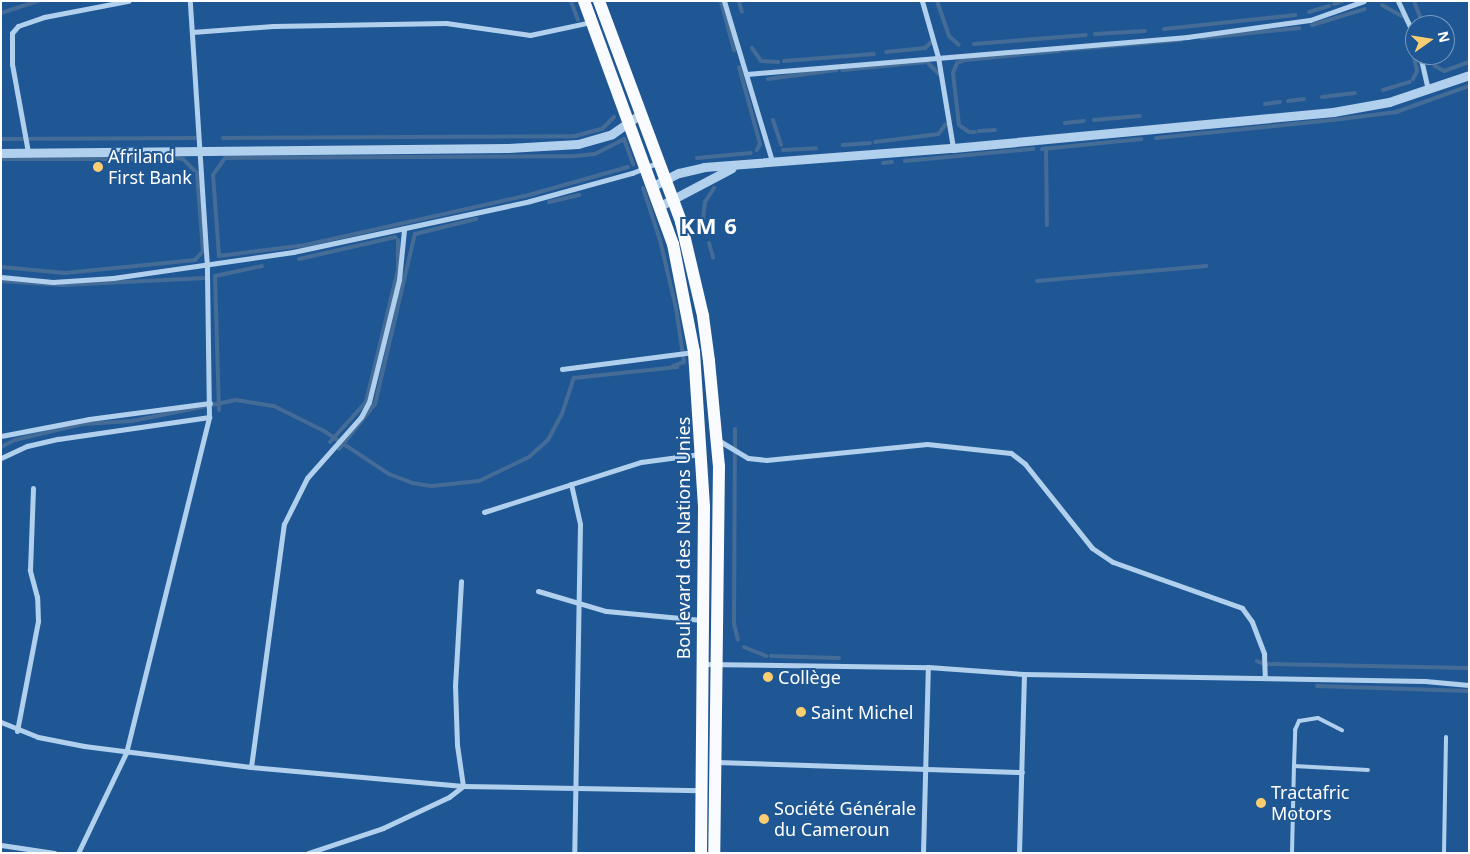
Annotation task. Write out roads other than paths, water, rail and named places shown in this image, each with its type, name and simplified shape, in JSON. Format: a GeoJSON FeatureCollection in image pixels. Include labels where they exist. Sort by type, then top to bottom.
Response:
{"type":"FeatureCollection","features":[{"type":"Feature","properties":{"kind":"main road","name":"Boulevard des Nations Unies"},"geometry":{"type":"LineString","coordinates":[[584,1],[660,206],[678,267],[694,352],[703,454],[701,853]]}},
{"type":"Feature","properties":{"kind":"main road","name":"Boulevard des Nations Unies"},"geometry":{"type":"LineString","coordinates":[[599,1],[674,201],[703,316],[718,440],[718,664],[714,853]]}},
{"type":"Feature","properties":{"kind":"street"},"geometry":{"type":"LineString","coordinates":[[28,152],[12,64],[12,33],[30,21],[128,1]]}},
{"type":"Feature","properties":{"kind":"street"},"geometry":{"type":"LineString","coordinates":[[78,853],[126,753],[209,418],[208,266],[190,1]]}},
{"type":"Feature","properties":{"kind":"street"},"geometry":{"type":"LineString","coordinates":[[724,1],[772,161]]}},
{"type":"Feature","properties":{"kind":"street"},"geometry":{"type":"LineString","coordinates":[[922,1],[938,57],[953,148]]}},
{"type":"Feature","properties":{"kind":"street"},"geometry":{"type":"LineString","coordinates":[[747,74],[1187,37],[1310,20],[1364,1]]}},
{"type":"Feature","properties":{"kind":"street"},"geometry":{"type":"LineString","coordinates":[[1398,1],[1405,16]]}},
{"type":"Feature","properties":{"kind":"street"},"geometry":{"type":"LineString","coordinates":[[192,32],[280,25],[446,23],[530,35],[591,22]]}},
{"type":"Feature","properties":{"kind":"street"},"geometry":{"type":"LineString","coordinates":[[1422,65],[1428,90]]}},
{"type":"Feature","properties":{"kind":"street"},"geometry":{"type":"LineString","coordinates":[[653,186],[694,168],[953,148],[1333,112],[1389,102],[1469,75]]}},
{"type":"Feature","properties":{"kind":"street"},"geometry":{"type":"LineString","coordinates":[[1,153],[508,148],[578,144],[612,134],[641,114]]}},
{"type":"Feature","properties":{"kind":"street"},"geometry":{"type":"LineString","coordinates":[[1,277],[53,282],[208,266],[404,230],[586,187],[659,162]]}},
{"type":"Feature","properties":{"kind":"street"},"geometry":{"type":"LineString","coordinates":[[660,206],[674,201],[737,166]]}},
{"type":"Feature","properties":{"kind":"street"},"geometry":{"type":"LineString","coordinates":[[251,767],[284,524],[307,478],[361,416],[374,386],[399,280],[404,230]]}},
{"type":"Feature","properties":{"kind":"street"},"geometry":{"type":"LineString","coordinates":[[562,369],[694,352]]}},
{"type":"Feature","properties":{"kind":"street"},"geometry":{"type":"LineString","coordinates":[[1,436],[89,419],[210,403]]}},
{"type":"Feature","properties":{"kind":"street"},"geometry":{"type":"LineString","coordinates":[[1,458],[27,446],[58,439],[209,418]]}},
{"type":"Feature","properties":{"kind":"street"},"geometry":{"type":"LineString","coordinates":[[718,440],[748,458],[766,460],[927,444],[1011,453],[1025,464],[1092,548],[1112,562],[1242,608],[1252,622],[1264,654],[1265,678]]}},
{"type":"Feature","properties":{"kind":"street"},"geometry":{"type":"LineString","coordinates":[[484,512],[641,462],[703,454]]}},
{"type":"Feature","properties":{"kind":"street"},"geometry":{"type":"LineString","coordinates":[[571,484],[580,524],[577,604],[574,853]]}},
{"type":"Feature","properties":{"kind":"street"},"geometry":{"type":"LineString","coordinates":[[17,731],[38,621],[37,597],[30,570],[33,488]]}},
{"type":"Feature","properties":{"kind":"street"},"geometry":{"type":"LineString","coordinates":[[461,581],[455,686],[457,745],[463,786]]}},
{"type":"Feature","properties":{"kind":"street"},"geometry":{"type":"LineString","coordinates":[[538,591],[577,604],[652,617],[703,620]]}},
{"type":"Feature","properties":{"kind":"street"},"geometry":{"type":"LineString","coordinates":[[702,664],[928,667],[1024,674],[1425,681],[1469,685]]}},
{"type":"Feature","properties":{"kind":"street"},"geometry":{"type":"LineString","coordinates":[[923,853],[928,667]]}},
{"type":"Feature","properties":{"kind":"street"},"geometry":{"type":"LineString","coordinates":[[1019,853],[1024,674]]}},
{"type":"Feature","properties":{"kind":"street"},"geometry":{"type":"LineString","coordinates":[[1,722],[17,731],[126,753],[251,767],[463,786],[702,790]]}},
{"type":"Feature","properties":{"kind":"street"},"geometry":{"type":"LineString","coordinates":[[717,762],[926,771],[1022,772]]}},
{"type":"Feature","properties":{"kind":"street"},"geometry":{"type":"LineString","coordinates":[[308,853],[384,828],[449,797],[463,786]]}},
{"type":"Feature","properties":{"kind":"street"},"geometry":{"type":"LineString","coordinates":[[1,845],[54,853]]}},
{"type":"Feature","properties":{"kind":"lane"},"geometry":{"type":"LineString","coordinates":[[1292,853],[1295,730],[1300,721],[1318,718],[1342,730]]}},
{"type":"Feature","properties":{"kind":"lane"},"geometry":{"type":"LineString","coordinates":[[1444,853],[1446,737]]}},
{"type":"Feature","properties":{"kind":"lane"},"geometry":{"type":"LineString","coordinates":[[1294,766],[1368,770]]}},
{"type":"Feature","properties":{"kind":"waterway"},"geometry":{"type":"LineString","coordinates":[[1,13],[39,1]]}},
{"type":"Feature","properties":{"kind":"waterway"},"geometry":{"type":"LineString","coordinates":[[571,1],[578,20]]}},
{"type":"Feature","properties":{"kind":"waterway"},"geometry":{"type":"LineString","coordinates":[[721,1],[734,50]]}},
{"type":"Feature","properties":{"kind":"waterway"},"geometry":{"type":"LineString","coordinates":[[739,1],[742,12]]}},
{"type":"Feature","properties":{"kind":"waterway"},"geometry":{"type":"LineString","coordinates":[[937,1],[949,36],[959,45]]}},
{"type":"Feature","properties":{"kind":"waterway"},"geometry":{"type":"LineString","coordinates":[[1334,4],[1343,1]]}},
{"type":"Feature","properties":{"kind":"waterway"},"geometry":{"type":"LineString","coordinates":[[1414,1],[1419,15]]}},
{"type":"Feature","properties":{"kind":"waterway"},"geometry":{"type":"LineString","coordinates":[[1382,5],[1402,16]]}},
{"type":"Feature","properties":{"kind":"waterway"},"geometry":{"type":"LineString","coordinates":[[1309,12],[1329,6]]}},
{"type":"Feature","properties":{"kind":"waterway"},"geometry":{"type":"LineString","coordinates":[[1312,25],[1365,9]]}},
{"type":"Feature","properties":{"kind":"waterway"},"geometry":{"type":"LineString","coordinates":[[1164,29],[1295,15]]}},
{"type":"Feature","properties":{"kind":"waterway"},"geometry":{"type":"LineString","coordinates":[[1202,38],[1299,28]]}},
{"type":"Feature","properties":{"kind":"waterway"},"geometry":{"type":"LineString","coordinates":[[1095,34],[1145,31]]}},
{"type":"Feature","properties":{"kind":"waterway"},"geometry":{"type":"LineString","coordinates":[[974,44],[1086,35]]}},
{"type":"Feature","properties":{"kind":"waterway"},"geometry":{"type":"LineString","coordinates":[[886,52],[925,48],[933,40]]}},
{"type":"Feature","properties":{"kind":"waterway"},"geometry":{"type":"LineString","coordinates":[[1064,50],[1181,40]]}},
{"type":"Feature","properties":{"kind":"waterway"},"geometry":{"type":"LineString","coordinates":[[752,48],[761,61],[778,62]]}},
{"type":"Feature","properties":{"kind":"waterway"},"geometry":{"type":"LineString","coordinates":[[975,132],[969,132],[959,125],[953,73],[957,63],[964,60],[1060,51]]}},
{"type":"Feature","properties":{"kind":"waterway"},"geometry":{"type":"LineString","coordinates":[[784,61],[874,54]]}},
{"type":"Feature","properties":{"kind":"waterway"},"geometry":{"type":"LineString","coordinates":[[842,70],[927,62],[939,74]]}},
{"type":"Feature","properties":{"kind":"waterway"},"geometry":{"type":"LineString","coordinates":[[1435,65],[1444,71],[1469,62]]}},
{"type":"Feature","properties":{"kind":"waterway"},"geometry":{"type":"LineString","coordinates":[[1413,79],[1417,71],[1416,65]]}},
{"type":"Feature","properties":{"kind":"waterway"},"geometry":{"type":"LineString","coordinates":[[739,67],[760,144],[757,150]]}},
{"type":"Feature","properties":{"kind":"waterway"},"geometry":{"type":"LineString","coordinates":[[768,79],[836,70]]}},
{"type":"Feature","properties":{"kind":"waterway"},"geometry":{"type":"LineString","coordinates":[[1383,90],[1410,82]]}},
{"type":"Feature","properties":{"kind":"waterway"},"geometry":{"type":"LineString","coordinates":[[1333,120],[1396,112],[1469,86]]}},
{"type":"Feature","properties":{"kind":"waterway"},"geometry":{"type":"LineString","coordinates":[[1322,97],[1355,93]]}},
{"type":"Feature","properties":{"kind":"waterway"},"geometry":{"type":"LineString","coordinates":[[1288,101],[1304,99]]}},
{"type":"Feature","properties":{"kind":"waterway"},"geometry":{"type":"LineString","coordinates":[[1265,104],[1280,102]]}},
{"type":"Feature","properties":{"kind":"waterway"},"geometry":{"type":"LineString","coordinates":[[1094,120],[1140,116]]}},
{"type":"Feature","properties":{"kind":"waterway"},"geometry":{"type":"LineString","coordinates":[[223,138],[575,136],[602,129],[614,117]]}},
{"type":"Feature","properties":{"kind":"waterway"},"geometry":{"type":"LineString","coordinates":[[773,120],[781,145]]}},
{"type":"Feature","properties":{"kind":"waterway"},"geometry":{"type":"LineString","coordinates":[[1156,138],[1332,120]]}},
{"type":"Feature","properties":{"kind":"waterway"},"geometry":{"type":"LineString","coordinates":[[1065,123],[1084,121]]}},
{"type":"Feature","properties":{"kind":"waterway"},"geometry":{"type":"LineString","coordinates":[[940,132],[945,125]]}},
{"type":"Feature","properties":{"kind":"waterway"},"geometry":{"type":"LineString","coordinates":[[979,131],[995,130]]}},
{"type":"Feature","properties":{"kind":"waterway"},"geometry":{"type":"LineString","coordinates":[[875,142],[938,134]]}},
{"type":"Feature","properties":{"kind":"waterway"},"geometry":{"type":"LineString","coordinates":[[1,139],[195,138]]}},
{"type":"Feature","properties":{"kind":"waterway"},"geometry":{"type":"LineString","coordinates":[[628,167],[529,195],[306,245],[219,256],[213,175],[225,158],[575,156],[595,154],[624,139],[633,164]]}},
{"type":"Feature","properties":{"kind":"waterway"},"geometry":{"type":"LineString","coordinates":[[1042,149],[1141,139]]}},
{"type":"Feature","properties":{"kind":"waterway"},"geometry":{"type":"LineString","coordinates":[[843,145],[870,143]]}},
{"type":"Feature","properties":{"kind":"waterway"},"geometry":{"type":"LineString","coordinates":[[783,150],[816,148]]}},
{"type":"Feature","properties":{"kind":"waterway"},"geometry":{"type":"LineString","coordinates":[[1046,148],[1047,225]]}},
{"type":"Feature","properties":{"kind":"waterway"},"geometry":{"type":"LineString","coordinates":[[905,161],[1033,149]]}},
{"type":"Feature","properties":{"kind":"waterway"},"geometry":{"type":"LineString","coordinates":[[697,158],[751,153]]}},
{"type":"Feature","properties":{"kind":"waterway"},"geometry":{"type":"LineString","coordinates":[[1,267],[65,273],[195,260],[203,251],[197,173],[183,159],[176,158]]}},
{"type":"Feature","properties":{"kind":"waterway"},"geometry":{"type":"LineString","coordinates":[[1,159],[171,159]]}},
{"type":"Feature","properties":{"kind":"waterway"},"geometry":{"type":"LineString","coordinates":[[883,163],[892,162]]}},
{"type":"Feature","properties":{"kind":"waterway"},"geometry":{"type":"LineString","coordinates":[[643,188],[660,240],[676,308],[684,362],[673,366]]}},
{"type":"Feature","properties":{"kind":"waterway"},"geometry":{"type":"LineString","coordinates":[[703,220],[705,202],[714,188]]}},
{"type":"Feature","properties":{"kind":"waterway"},"geometry":{"type":"LineString","coordinates":[[549,202],[579,195]]}},
{"type":"Feature","properties":{"kind":"waterway"},"geometry":{"type":"LineString","coordinates":[[339,449],[375,404],[415,234],[476,219]]}},
{"type":"Feature","properties":{"kind":"waterway"},"geometry":{"type":"LineString","coordinates":[[299,259],[396,237]]}},
{"type":"Feature","properties":{"kind":"waterway"},"geometry":{"type":"LineString","coordinates":[[330,442],[366,402],[398,270],[398,240]]}},
{"type":"Feature","properties":{"kind":"waterway"},"geometry":{"type":"LineString","coordinates":[[709,243],[713,257]]}},
{"type":"Feature","properties":{"kind":"waterway"},"geometry":{"type":"LineString","coordinates":[[219,410],[215,276],[262,266]]}},
{"type":"Feature","properties":{"kind":"waterway"},"geometry":{"type":"LineString","coordinates":[[1037,281],[1206,266]]}},
{"type":"Feature","properties":{"kind":"waterway"},"geometry":{"type":"LineString","coordinates":[[1,281],[62,285],[206,278]]}},
{"type":"Feature","properties":{"kind":"waterway"},"geometry":{"type":"LineString","coordinates":[[1,447],[15,440],[82,424],[132,421],[236,400],[274,406],[324,431],[389,474],[412,483],[432,486],[479,481],[529,457],[548,440],[562,414],[574,378],[677,367]]}},
{"type":"Feature","properties":{"kind":"waterway"},"geometry":{"type":"LineString","coordinates":[[735,429],[734,624],[738,640]]}},
{"type":"Feature","properties":{"kind":"waterway"},"geometry":{"type":"LineString","coordinates":[[744,647],[766,656]]}},
{"type":"Feature","properties":{"kind":"waterway"},"geometry":{"type":"LineString","coordinates":[[771,656],[839,658]]}},
{"type":"Feature","properties":{"kind":"waterway"},"geometry":{"type":"LineString","coordinates":[[1257,661],[1264,664],[1469,668]]}},
{"type":"Feature","properties":{"kind":"waterway"},"geometry":{"type":"LineString","coordinates":[[1317,686],[1469,691]]}},
{"type":"Feature","properties":{"kind":"place","name":"Afriland First Bank"},"geometry":{"type":"Point","coordinates":[98,167]}},
{"type":"Feature","properties":{"kind":"place","name":"Collège"},"geometry":{"type":"Point","coordinates":[768,677]}},
{"type":"Feature","properties":{"kind":"place","name":"Saint Michel"},"geometry":{"type":"Point","coordinates":[801,712]}},
{"type":"Feature","properties":{"kind":"place","name":"Tractafric Motors"},"geometry":{"type":"Point","coordinates":[1261,803]}},
{"type":"Feature","properties":{"kind":"place","name":"Société Générale du Cameroun"},"geometry":{"type":"Point","coordinates":[764,819]}},
{"type":"Feature","properties":{"kind":"district","name":"KM 6"},"geometry":{"type":"Point","coordinates":[709,226]}}]}
